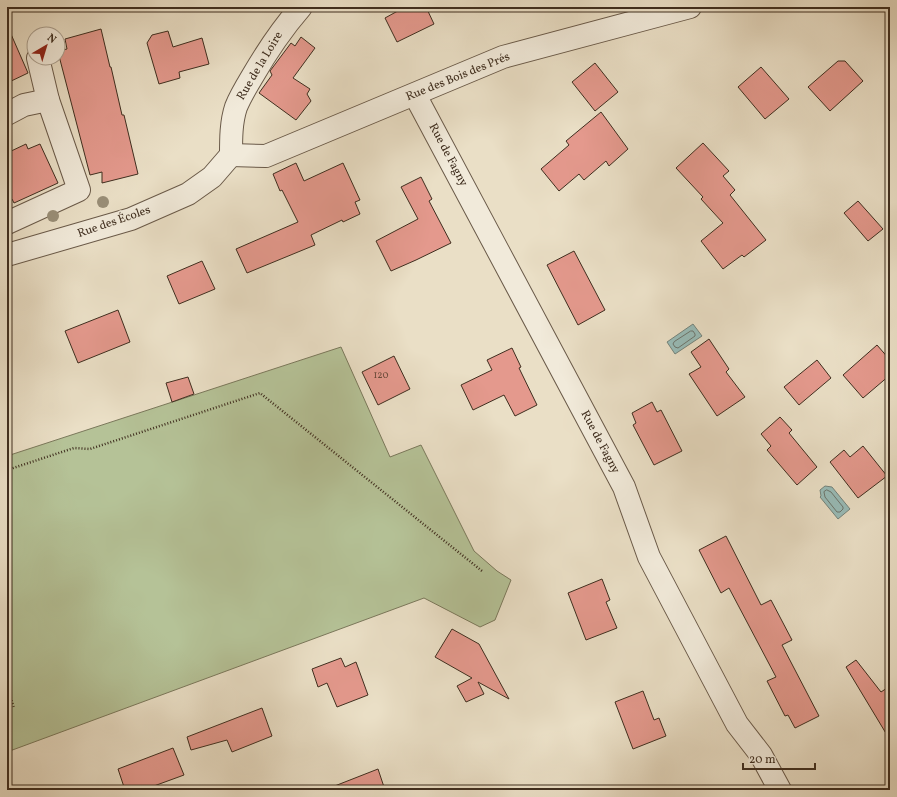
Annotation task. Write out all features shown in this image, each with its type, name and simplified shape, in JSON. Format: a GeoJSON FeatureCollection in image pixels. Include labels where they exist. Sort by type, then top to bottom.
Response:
{"type":"FeatureCollection","features":[{"type":"Feature","properties":{"kind":"street","name":"Rue de la Loire"},"geometry":{"type":"LineString","coordinates":[[231,156],[233,123],[236,107],[269,47],[287,22],[301,7]]}},
{"type":"Feature","properties":{"kind":"street","name":"Rue des Bois des Prés"},"geometry":{"type":"LineString","coordinates":[[231,156],[266,156],[503,57],[690,7]]}},
{"type":"Feature","properties":{"kind":"street"},"geometry":{"type":"LineString","coordinates":[[7,223],[79,190],[48,100],[40,66]]}},
{"type":"Feature","properties":{"kind":"street","name":"Rue de Fagny"},"geometry":{"type":"LineString","coordinates":[[415,94],[624,487],[649,557],[737,724],[761,755],[780,790]]}},
{"type":"Feature","properties":{"kind":"street"},"geometry":{"type":"LineString","coordinates":[[7,114],[24,106],[48,100]]}},
{"type":"Feature","properties":{"kind":"street","name":"Rue des Écoles"},"geometry":{"type":"LineString","coordinates":[[10,254],[131,219],[188,194],[212,177],[231,156]]}},
{"type":"Feature","properties":{"kind":"street"},"geometry":{"type":"LineString","coordinates":[[7,233],[10,254]]}},
{"type":"Feature","properties":{"kind":"path"},"geometry":{"type":"LineString","coordinates":[[7,470],[74,448],[90,449],[260,393],[482,571]]}},
{"type":"Feature","properties":{"kind":"path"},"geometry":{"type":"LineString","coordinates":[[7,686],[14,708]]}},
{"type":"Feature","properties":{"kind":"green space"},"geometry":{"type":"Polygon","coordinates":[[[341,347],[390,457],[421,445],[474,551],[497,571],[511,580],[495,620],[480,627],[424,598],[7,752],[7,456],[341,347]]]}},
{"type":"Feature","properties":{"kind":"water"},"geometry":{"type":"Polygon","coordinates":[[[693,324],[702,336],[675,354],[667,342],[693,324]]]}},
{"type":"Feature","properties":{"kind":"water"},"geometry":{"type":"Polygon","coordinates":[[[825,486],[832,487],[850,509],[838,519],[820,497],[820,490],[825,486]]]}},
{"type":"Feature","properties":{"kind":"building"},"geometry":{"type":"Polygon","coordinates":[[[405,7],[426,7],[434,24],[397,42],[385,18],[405,7]]]}},
{"type":"Feature","properties":{"kind":"building"},"geometry":{"type":"Polygon","coordinates":[[[7,25],[28,73],[7,83],[7,25]]]}},
{"type":"Feature","properties":{"kind":"building"},"geometry":{"type":"Polygon","coordinates":[[[101,29],[138,174],[102,183],[102,172],[90,175],[62,66],[66,66],[66,39],[101,29]]]}},
{"type":"Feature","properties":{"kind":"building"},"geometry":{"type":"Polygon","coordinates":[[[168,31],[173,47],[202,38],[209,64],[179,72],[180,78],[159,84],[147,43],[152,35],[168,31]]]}},
{"type":"Feature","properties":{"kind":"building"},"geometry":{"type":"Polygon","coordinates":[[[301,37],[315,48],[293,78],[310,89],[307,94],[311,101],[296,120],[259,93],[272,75],[270,71],[291,43],[295,46],[301,37]]]}},
{"type":"Feature","properties":{"kind":"building"},"geometry":{"type":"Polygon","coordinates":[[[838,61],[845,61],[863,81],[830,111],[808,87],[838,61]]]}},
{"type":"Feature","properties":{"kind":"building"},"geometry":{"type":"Polygon","coordinates":[[[595,63],[618,92],[595,111],[572,82],[595,63]]]}},
{"type":"Feature","properties":{"kind":"building"},"geometry":{"type":"Polygon","coordinates":[[[761,67],[789,99],[765,119],[738,87],[761,67]]]}},
{"type":"Feature","properties":{"kind":"building"},"geometry":{"type":"Polygon","coordinates":[[[601,112],[628,149],[609,166],[606,161],[584,180],[579,174],[559,191],[541,169],[569,145],[566,141],[601,112]]]}},
{"type":"Feature","properties":{"kind":"building"},"geometry":{"type":"Polygon","coordinates":[[[703,143],[729,171],[723,176],[735,190],[730,195],[766,240],[744,257],[742,255],[723,269],[701,241],[723,223],[701,199],[703,197],[676,168],[703,143]]]}},
{"type":"Feature","properties":{"kind":"building"},"geometry":{"type":"Polygon","coordinates":[[[26,144],[28,149],[40,144],[58,183],[14,203],[12,199],[7,201],[7,153],[26,144]]]}},
{"type":"Feature","properties":{"kind":"building"},"geometry":{"type":"Polygon","coordinates":[[[296,163],[304,181],[343,163],[360,200],[355,202],[360,214],[343,222],[342,220],[311,235],[315,245],[247,273],[236,249],[298,222],[282,190],[280,191],[273,174],[296,163]]]}},
{"type":"Feature","properties":{"kind":"building"},"geometry":{"type":"Polygon","coordinates":[[[421,177],[432,199],[429,201],[451,243],[391,271],[376,241],[418,219],[401,187],[421,177]]]}},
{"type":"Feature","properties":{"kind":"building"},"geometry":{"type":"Polygon","coordinates":[[[858,201],[883,229],[868,241],[844,213],[858,201]]]}},
{"type":"Feature","properties":{"kind":"building"},"geometry":{"type":"Polygon","coordinates":[[[574,251],[605,310],[578,325],[547,265],[574,251]]]}},
{"type":"Feature","properties":{"kind":"building"},"geometry":{"type":"Polygon","coordinates":[[[202,261],[215,289],[179,304],[167,276],[202,261]]]}},
{"type":"Feature","properties":{"kind":"building"},"geometry":{"type":"Polygon","coordinates":[[[118,310],[130,342],[78,363],[65,331],[118,310]]]}},
{"type":"Feature","properties":{"kind":"building"},"geometry":{"type":"Polygon","coordinates":[[[709,339],[729,369],[726,372],[745,397],[717,416],[689,374],[701,367],[691,352],[709,339]]]}},
{"type":"Feature","properties":{"kind":"building"},"geometry":{"type":"Polygon","coordinates":[[[877,345],[890,360],[890,375],[863,398],[843,375],[877,345]]]}},
{"type":"Feature","properties":{"kind":"building"},"geometry":{"type":"Polygon","coordinates":[[[512,348],[521,367],[519,368],[537,405],[515,416],[504,395],[473,410],[461,385],[492,370],[487,360],[512,348]]]}},
{"type":"Feature","properties":{"kind":"building"},"geometry":{"type":"Polygon","coordinates":[[[394,356],[410,389],[378,405],[362,372],[394,356]]]}},
{"type":"Feature","properties":{"kind":"building"},"geometry":{"type":"Polygon","coordinates":[[[817,360],[831,378],[799,405],[784,387],[817,360]]]}},
{"type":"Feature","properties":{"kind":"building"},"geometry":{"type":"Polygon","coordinates":[[[188,377],[194,394],[172,402],[166,383],[188,377]]]}},
{"type":"Feature","properties":{"kind":"building"},"geometry":{"type":"Polygon","coordinates":[[[652,402],[657,412],[661,410],[682,451],[654,465],[633,425],[636,423],[632,413],[652,402]]]}},
{"type":"Feature","properties":{"kind":"building"},"geometry":{"type":"Polygon","coordinates":[[[780,417],[792,430],[789,433],[817,467],[797,485],[767,450],[771,446],[761,434],[780,417]]]}},
{"type":"Feature","properties":{"kind":"building"},"geometry":{"type":"Polygon","coordinates":[[[863,446],[887,476],[858,498],[830,462],[844,450],[850,457],[863,446]]]}},
{"type":"Feature","properties":{"kind":"building"},"geometry":{"type":"Polygon","coordinates":[[[726,536],[761,605],[771,600],[792,640],[782,645],[819,716],[795,728],[788,715],[785,716],[767,681],[776,677],[729,588],[721,593],[699,550],[726,536]]]}},
{"type":"Feature","properties":{"kind":"building"},"geometry":{"type":"Polygon","coordinates":[[[602,579],[610,600],[606,602],[617,628],[586,640],[568,593],[602,579]]]}},
{"type":"Feature","properties":{"kind":"building"},"geometry":{"type":"Polygon","coordinates":[[[452,629],[479,644],[509,699],[478,682],[484,694],[466,702],[457,686],[472,678],[435,657],[452,629]]]}},
{"type":"Feature","properties":{"kind":"building"},"geometry":{"type":"Polygon","coordinates":[[[341,658],[345,667],[356,662],[368,695],[337,707],[327,683],[318,687],[312,669],[341,658]]]}},
{"type":"Feature","properties":{"kind":"building"},"geometry":{"type":"Polygon","coordinates":[[[856,660],[881,692],[890,686],[890,740],[846,667],[856,660]]]}},
{"type":"Feature","properties":{"kind":"building"},"geometry":{"type":"Polygon","coordinates":[[[643,691],[654,720],[659,718],[666,736],[633,749],[615,702],[643,691]]]}},
{"type":"Feature","properties":{"kind":"building"},"geometry":{"type":"Polygon","coordinates":[[[262,708],[272,736],[232,752],[227,740],[191,750],[187,737],[262,708]]]}},
{"type":"Feature","properties":{"kind":"building"},"geometry":{"type":"Polygon","coordinates":[[[173,748],[184,775],[143,790],[125,790],[118,769],[173,748]]]}},
{"type":"Feature","properties":{"kind":"building"},"geometry":{"type":"Polygon","coordinates":[[[378,769],[385,790],[327,789],[378,769]]]}}]}
